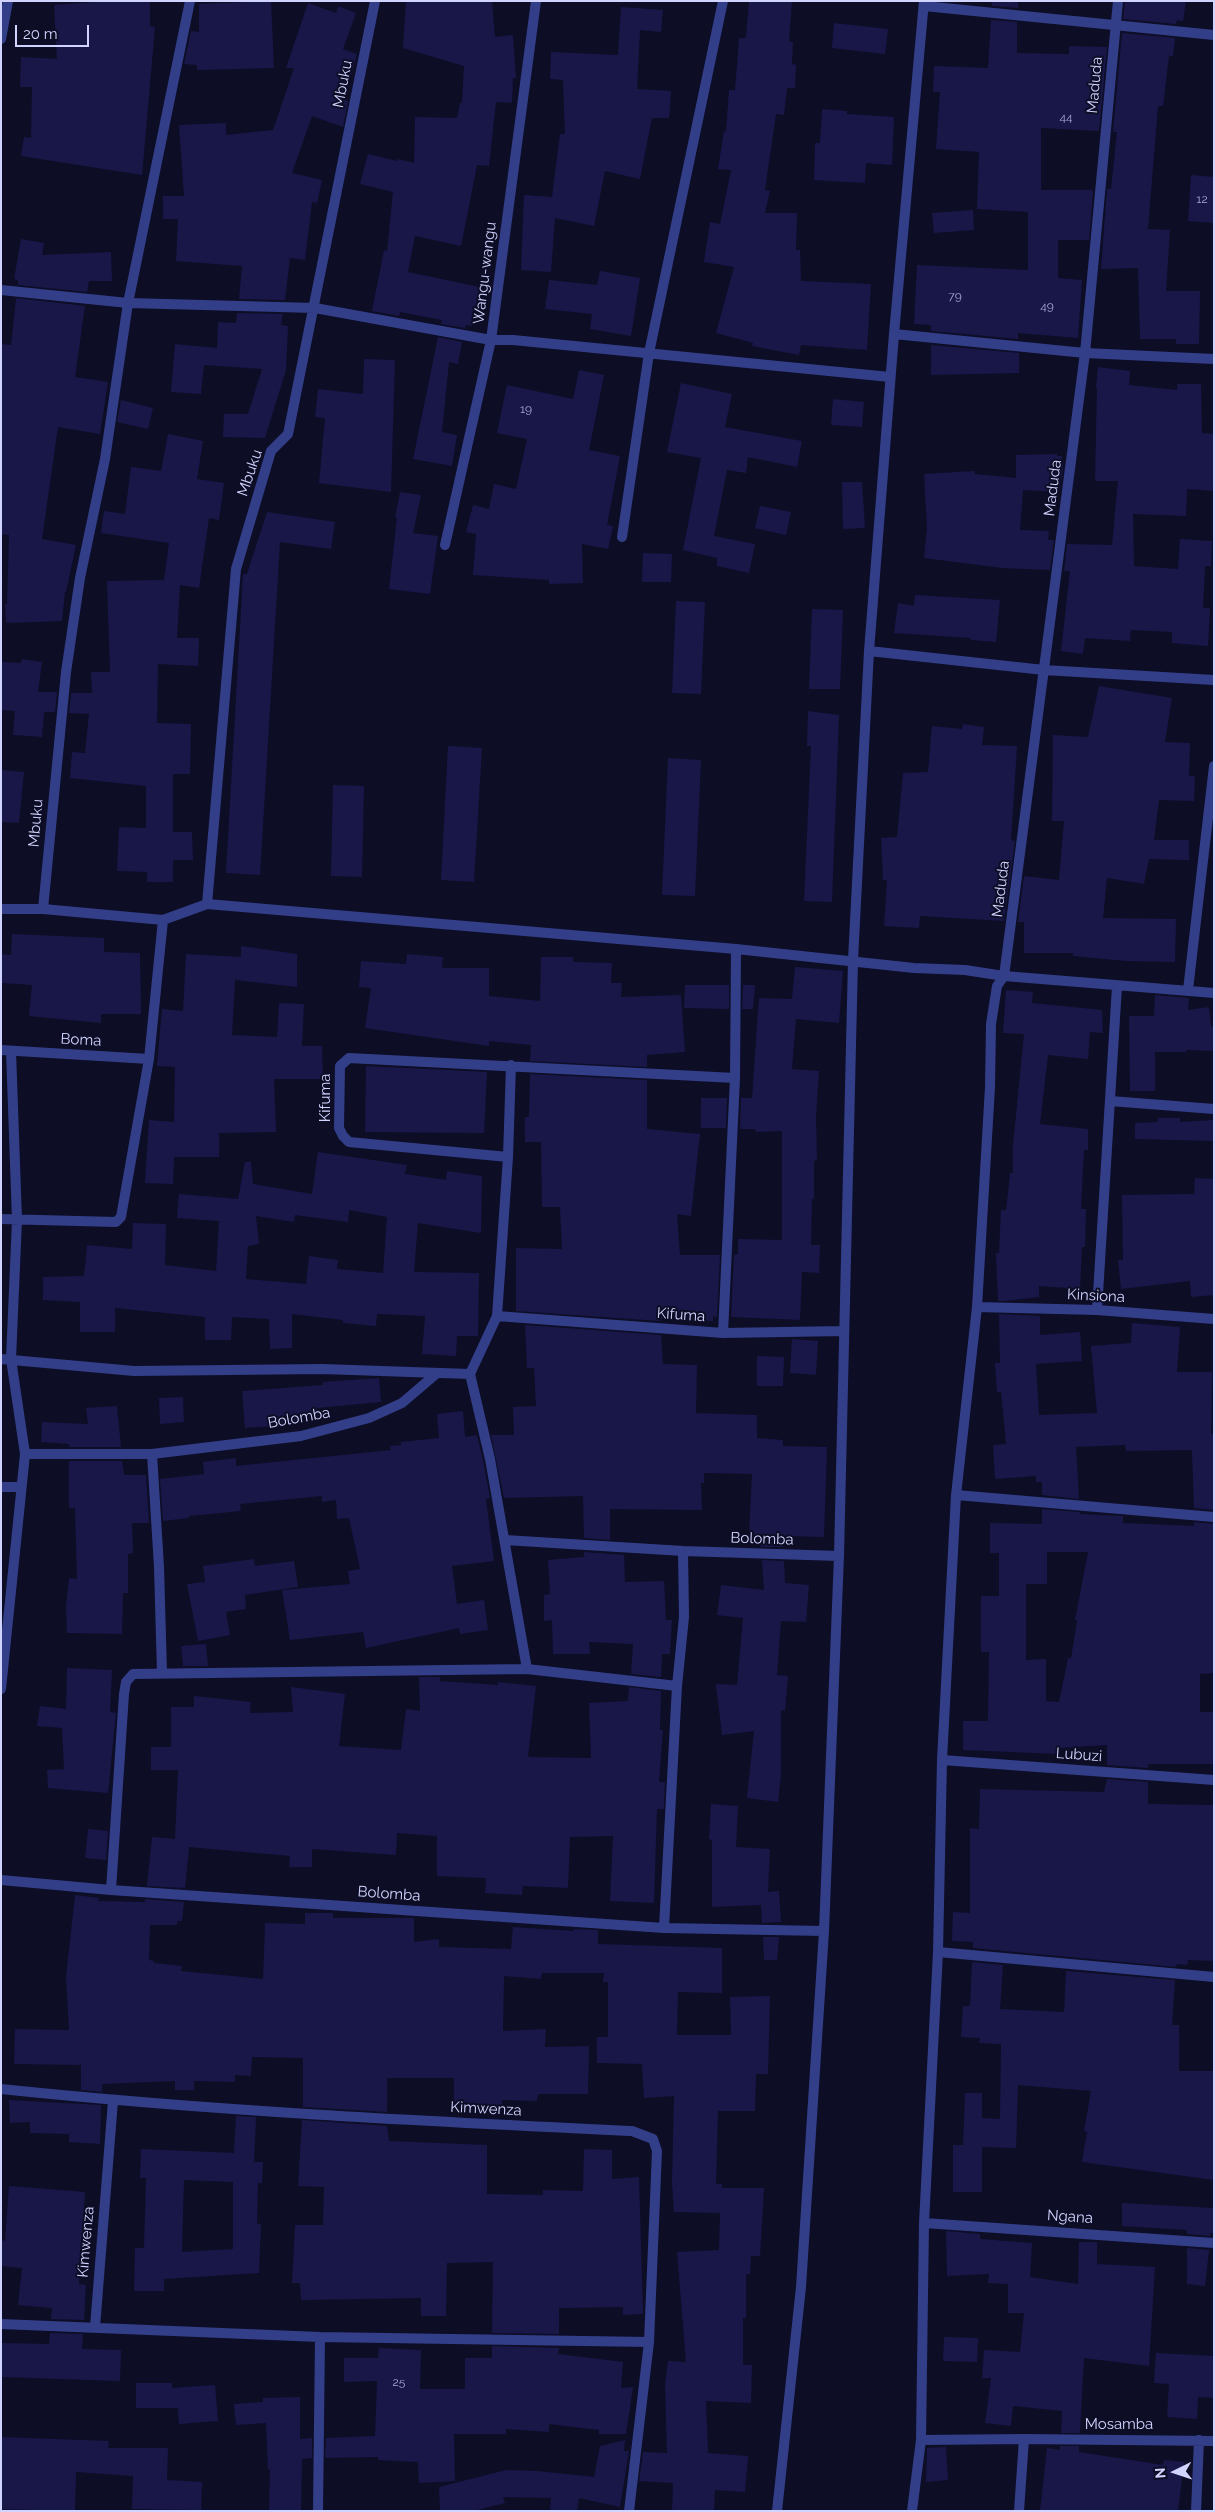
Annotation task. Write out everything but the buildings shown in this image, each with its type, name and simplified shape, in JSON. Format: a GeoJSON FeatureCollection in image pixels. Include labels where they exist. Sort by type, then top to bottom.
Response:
{"type":"FeatureCollection","features":[{"type":"Feature","properties":{"kind":"street"},"geometry":{"type":"LineString","coordinates":[[1,39],[8,1]]}},
{"type":"Feature","properties":{"kind":"street","name":"Mbuku"},"geometry":{"type":"LineString","coordinates":[[43,909],[66,672],[80,578],[105,459],[128,303],[190,1]]}},
{"type":"Feature","properties":{"kind":"street","name":"Mbuku"},"geometry":{"type":"LineString","coordinates":[[207,904],[236,569],[271,451],[288,434],[315,308],[375,1]]}},
{"type":"Feature","properties":{"kind":"street","name":"Wangu-wangu"},"geometry":{"type":"LineString","coordinates":[[445,545],[491,340],[536,1]]}},
{"type":"Feature","properties":{"kind":"street"},"geometry":{"type":"LineString","coordinates":[[622,536],[649,353],[723,1]]}},
{"type":"Feature","properties":{"kind":"street","name":"Maduda"},"geometry":{"type":"LineString","coordinates":[[912,2511],[921,2440],[924,2223],[938,1952],[942,1760],[956,1495],[977,1306],[990,1087],[991,1024],[997,986],[1004,976],[1085,353],[1118,1]]}},
{"type":"Feature","properties":{"kind":"street"},"geometry":{"type":"LineString","coordinates":[[778,2511],[801,2287],[824,1931],[839,1556],[854,960],[869,651],[890,377],[924,4],[1214,35]]}},
{"type":"Feature","properties":{"kind":"street"},"geometry":{"type":"LineString","coordinates":[[1,290],[128,303],[315,308],[491,340],[649,353],[890,377]]}},
{"type":"Feature","properties":{"kind":"street"},"geometry":{"type":"LineString","coordinates":[[894,334],[1085,353],[1214,359]]}},
{"type":"Feature","properties":{"kind":"street"},"geometry":{"type":"LineString","coordinates":[[869,651],[1044,670],[1214,680]]}},
{"type":"Feature","properties":{"kind":"street"},"geometry":{"type":"LineString","coordinates":[[1188,990],[1214,766]]}},
{"type":"Feature","properties":{"kind":"street"},"geometry":{"type":"LineString","coordinates":[[1,909],[43,909],[163,920],[207,904],[736,949],[854,960],[914,968],[965,970],[1004,976],[1214,993]]}},
{"type":"Feature","properties":{"kind":"street"},"geometry":{"type":"LineString","coordinates":[[1,1219],[118,1221],[149,1059],[163,920]]}},
{"type":"Feature","properties":{"kind":"street","name":"Kifuma"},"geometry":{"type":"LineString","coordinates":[[723,1333],[736,1078],[736,949]]}},
{"type":"Feature","properties":{"kind":"street"},"geometry":{"type":"LineString","coordinates":[[1097,1310],[1117,986]]}},
{"type":"Feature","properties":{"kind":"street","name":"Boma"},"geometry":{"type":"LineString","coordinates":[[1,1689],[25,1454],[6,1359],[18,1220],[6,1051],[149,1059]]}},
{"type":"Feature","properties":{"kind":"street","name":"Kifuma"},"geometry":{"type":"LineString","coordinates":[[508,1157],[349,1142],[339,1128],[340,1071],[343,1062],[349,1058],[736,1078]]}},
{"type":"Feature","properties":{"kind":"street"},"geometry":{"type":"LineString","coordinates":[[511,1065],[508,1157],[497,1316],[470,1374],[490,1459],[527,1668]]}},
{"type":"Feature","properties":{"kind":"street"},"geometry":{"type":"LineString","coordinates":[[1110,1101],[1214,1109]]}},
{"type":"Feature","properties":{"kind":"street","name":"Kinsiona"},"geometry":{"type":"LineString","coordinates":[[977,1306],[1097,1310],[1214,1319]]}},
{"type":"Feature","properties":{"kind":"street","name":"Kifuma"},"geometry":{"type":"LineString","coordinates":[[497,1316],[723,1333],[844,1331]]}},
{"type":"Feature","properties":{"kind":"street"},"geometry":{"type":"LineString","coordinates":[[6,1359],[134,1371],[322,1370],[470,1374]]}},
{"type":"Feature","properties":{"kind":"street","name":"Bolomba"},"geometry":{"type":"LineString","coordinates":[[25,1454],[152,1454],[301,1436],[369,1418],[402,1404],[436,1374]]}},
{"type":"Feature","properties":{"kind":"street"},"geometry":{"type":"LineString","coordinates":[[152,1454],[160,1567],[162,1673]]}},
{"type":"Feature","properties":{"kind":"street"},"geometry":{"type":"LineString","coordinates":[[1,1487],[21,1486]]}},
{"type":"Feature","properties":{"kind":"street"},"geometry":{"type":"LineString","coordinates":[[956,1495],[1214,1517]]}},
{"type":"Feature","properties":{"kind":"street","name":"Bolomba"},"geometry":{"type":"LineString","coordinates":[[505,1540],[683,1551],[839,1556]]}},
{"type":"Feature","properties":{"kind":"street"},"geometry":{"type":"LineString","coordinates":[[664,1928],[677,1686],[684,1618],[683,1551]]}},
{"type":"Feature","properties":{"kind":"street"},"geometry":{"type":"LineString","coordinates":[[111,1890],[126,1682],[133,1674],[527,1668],[677,1686]]}},
{"type":"Feature","properties":{"kind":"street","name":"Lubuzi"},"geometry":{"type":"LineString","coordinates":[[942,1760],[1214,1780]]}},
{"type":"Feature","properties":{"kind":"street","name":"Bolomba"},"geometry":{"type":"LineString","coordinates":[[1,1880],[111,1890],[664,1928],[824,1931]]}},
{"type":"Feature","properties":{"kind":"street"},"geometry":{"type":"LineString","coordinates":[[938,1952],[1214,1977]]}},
{"type":"Feature","properties":{"kind":"street","name":"Kimwenza"},"geometry":{"type":"LineString","coordinates":[[1,2089],[113,2101],[334,2117],[632,2131],[653,2139],[657,2151],[649,2342],[629,2511]]}},
{"type":"Feature","properties":{"kind":"street","name":"Kimwenza"},"geometry":{"type":"LineString","coordinates":[[94,2327],[113,2101]]}},
{"type":"Feature","properties":{"kind":"street","name":"Ngana"},"geometry":{"type":"LineString","coordinates":[[924,2223],[1214,2243]]}},
{"type":"Feature","properties":{"kind":"street"},"geometry":{"type":"LineString","coordinates":[[1,2324],[320,2337],[649,2342]]}},
{"type":"Feature","properties":{"kind":"street"},"geometry":{"type":"LineString","coordinates":[[318,2511],[320,2337]]}},
{"type":"Feature","properties":{"kind":"street"},"geometry":{"type":"LineString","coordinates":[[1019,2511],[1024,2439]]}},
{"type":"Feature","properties":{"kind":"street","name":"Mosamba"},"geometry":{"type":"LineString","coordinates":[[921,2440],[1214,2441]]}},
{"type":"Feature","properties":{"kind":"street"},"geometry":{"type":"LineString","coordinates":[[1196,2511],[1199,2440]]}}]}
